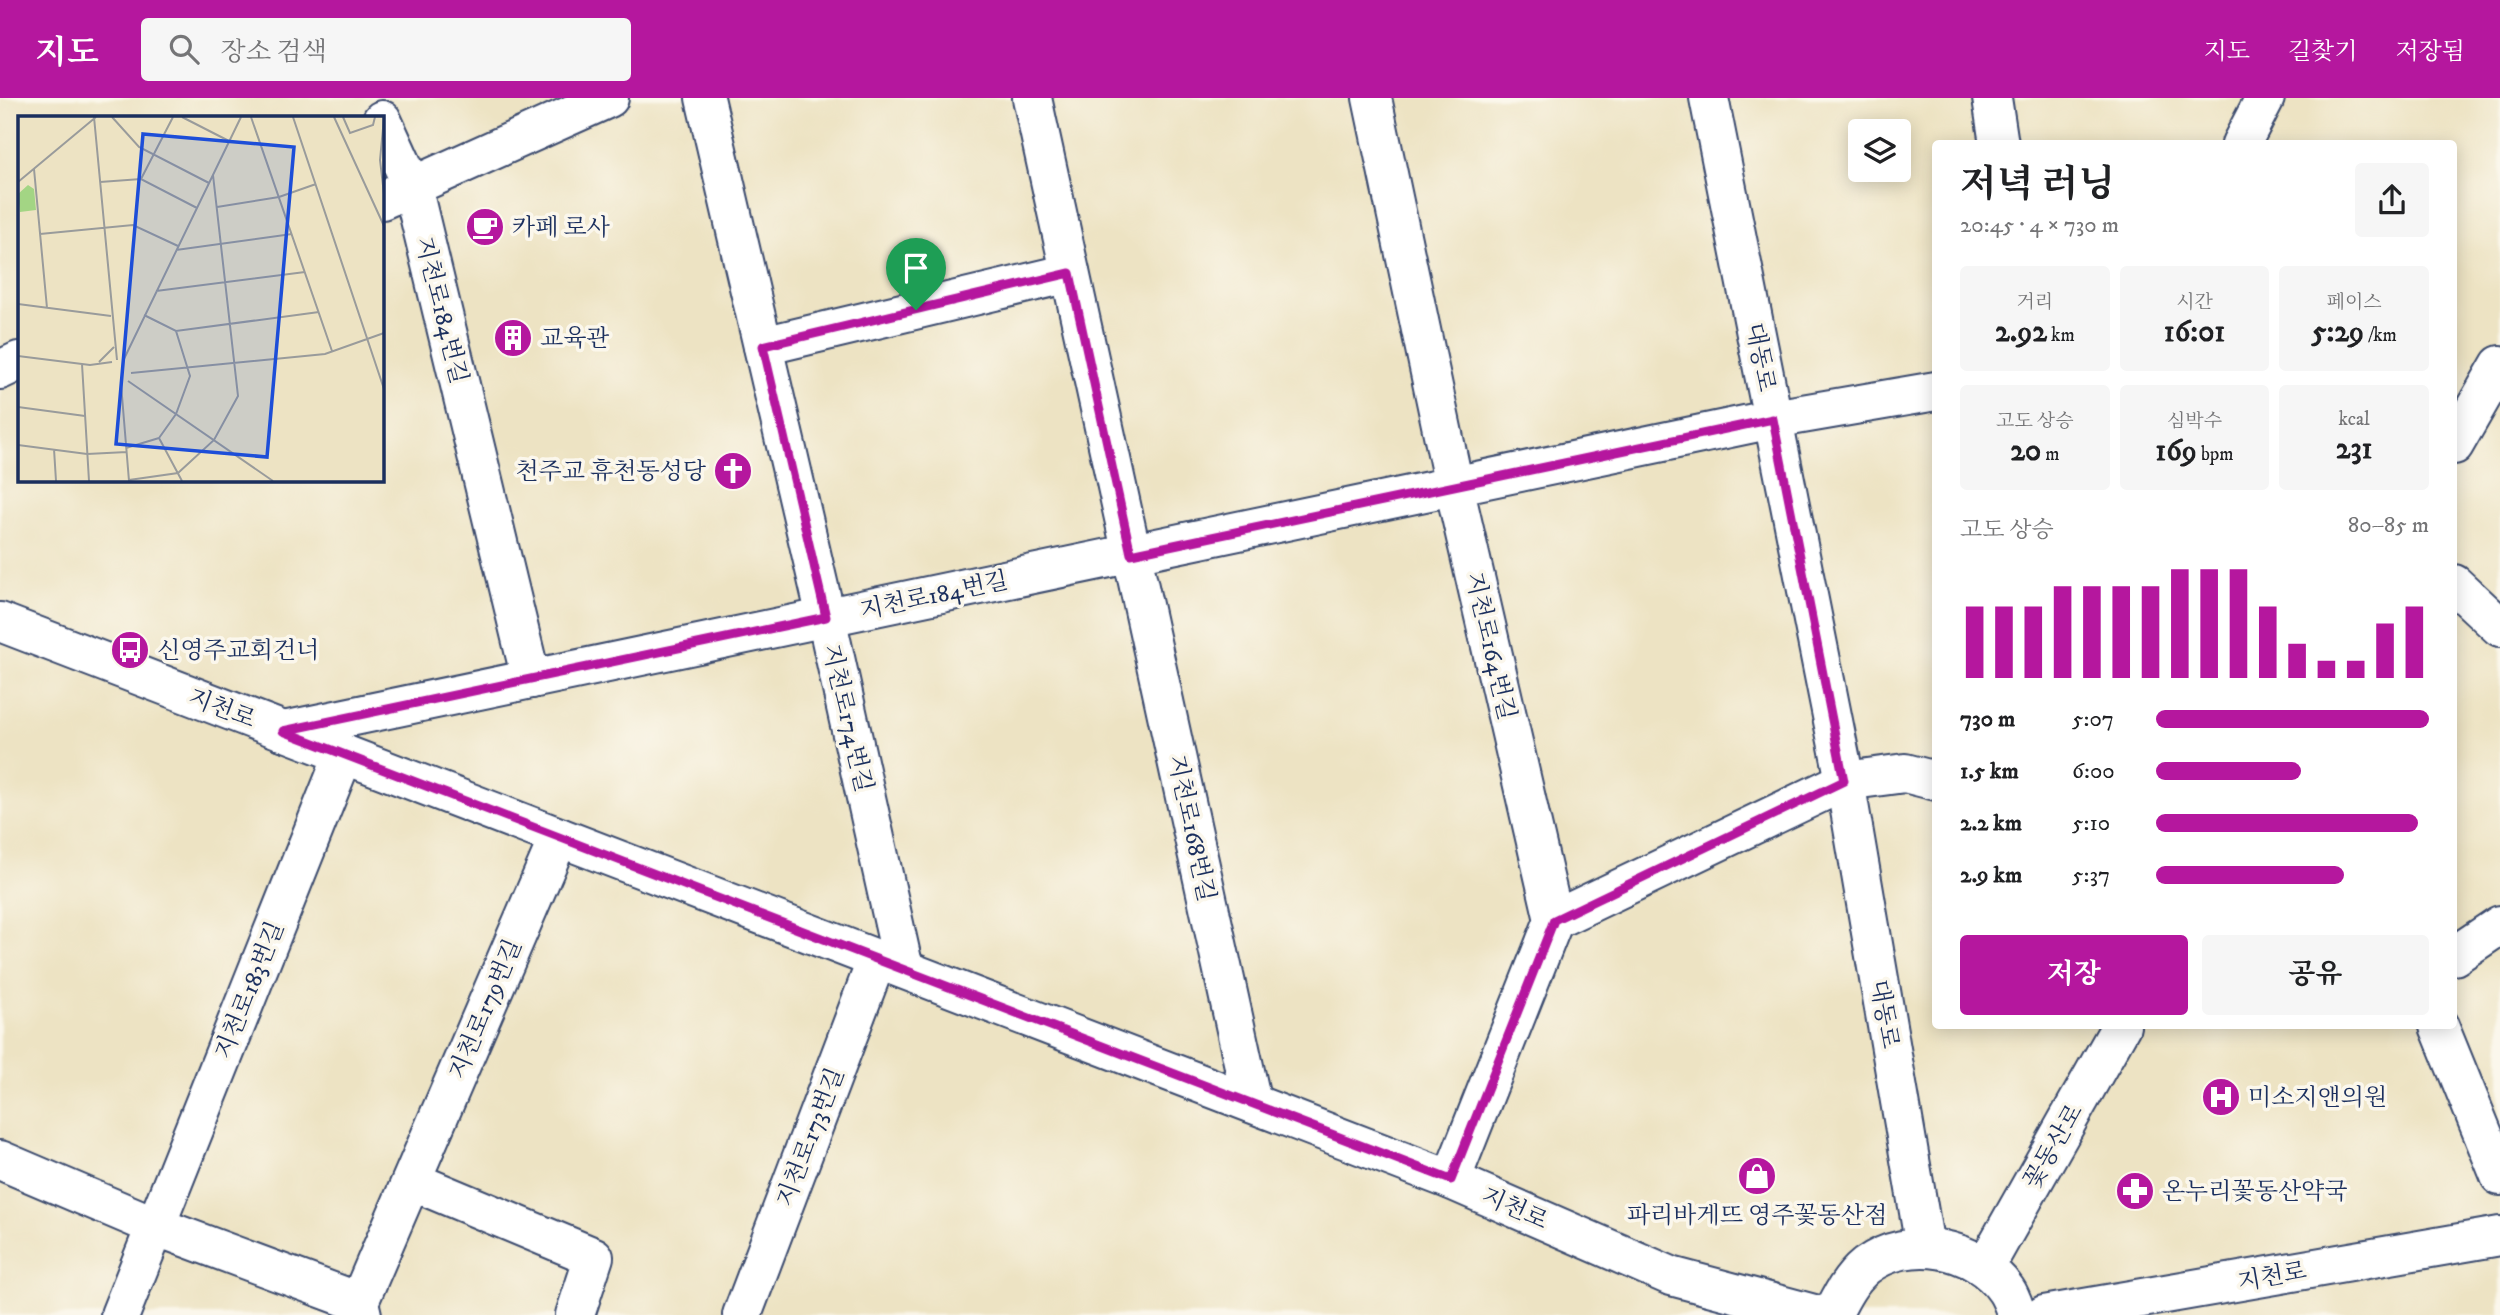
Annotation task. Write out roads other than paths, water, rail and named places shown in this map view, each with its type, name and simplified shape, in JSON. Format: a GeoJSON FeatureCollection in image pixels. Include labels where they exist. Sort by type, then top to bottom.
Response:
{"type":"FeatureCollection","features":[{"type":"Feature","properties":{"kind":"street","name":"지천로184번길"},"geometry":{"type":"LineString","coordinates":[[371,98],[380,116]]}},
{"type":"Feature","properties":{"kind":"street"},"geometry":{"type":"LineString","coordinates":[[397,193],[609,98]]}},
{"type":"Feature","properties":{"kind":"street","name":"지천로174번길"},"geometry":{"type":"LineString","coordinates":[[705,98],[826,617],[891,964]]}},
{"type":"Feature","properties":{"kind":"street","name":"지천로168번길"},"geometry":{"type":"LineString","coordinates":[[1032,98],[1252,1103]]}},
{"type":"Feature","properties":{"kind":"street","name":"지천로164번길"},"geometry":{"type":"LineString","coordinates":[[1372,98],[1454,486],[1554,920]]}},
{"type":"Feature","properties":{"kind":"street","name":"대동로"},"geometry":{"type":"LineString","coordinates":[[1709,98],[1844,781],[1925,1247]]}},
{"type":"Feature","properties":{"kind":"street"},"geometry":{"type":"LineString","coordinates":[[1992,98],[1997,140]]}},
{"type":"Feature","properties":{"kind":"street"},"geometry":{"type":"LineString","coordinates":[[2243,140],[2266,98]]}},
{"type":"Feature","properties":{"kind":"street","name":"지천로184번길"},"geometry":{"type":"LineString","coordinates":[[383,128],[397,193],[531,679]]}},
{"type":"Feature","properties":{"kind":"street"},"geometry":{"type":"LineString","coordinates":[[763,346],[1070,273]]}},
{"type":"Feature","properties":{"kind":"street"},"geometry":{"type":"LineString","coordinates":[[0,370],[18,361]]}},
{"type":"Feature","properties":{"kind":"street"},"geometry":{"type":"LineString","coordinates":[[2457,441],[2500,365]]}},
{"type":"Feature","properties":{"kind":"street","name":"지천로184번길"},"geometry":{"type":"LineString","coordinates":[[283,731],[1773,419],[1932,392]]}},
{"type":"Feature","properties":{"kind":"street"},"geometry":{"type":"LineString","coordinates":[[2457,587],[2500,627]]}},
{"type":"Feature","properties":{"kind":"street","name":"지천로"},"geometry":{"type":"LineString","coordinates":[[0,622],[1451,1180],[1671,1276],[1818,1315]]}},
{"type":"Feature","properties":{"kind":"street","name":"지천로183번길"},"geometry":{"type":"LineString","coordinates":[[120,1315],[344,754]]}},
{"type":"Feature","properties":{"kind":"street"},"geometry":{"type":"LineString","coordinates":[[1451,1180],[1554,920],[1844,781],[1905,773],[1932,780]]}},
{"type":"Feature","properties":{"kind":"street","name":"지천로179번길"},"geometry":{"type":"LineString","coordinates":[[0,1160],[361,1309],[412,1181],[559,837]]}},
{"type":"Feature","properties":{"kind":"street"},"geometry":{"type":"LineString","coordinates":[[2457,954],[2500,925]]}},
{"type":"Feature","properties":{"kind":"street","name":"지천로173번길"},"geometry":{"type":"LineString","coordinates":[[742,1315],[891,964]]}},
{"type":"Feature","properties":{"kind":"street","name":"꽃동산로"},"geometry":{"type":"LineString","coordinates":[[1985,1267],[2120,1029]]}},
{"type":"Feature","properties":{"kind":"street"},"geometry":{"type":"LineString","coordinates":[[2440,1029],[2500,1177]]}},
{"type":"Feature","properties":{"kind":"street"},"geometry":{"type":"LineString","coordinates":[[412,1181],[594,1256],[575,1315]]}},
{"type":"Feature","properties":{"kind":"street","name":"지천로"},"geometry":{"type":"LineString","coordinates":[[2044,1315],[2500,1236]]}},
{"type":"Feature","properties":{"kind":"street"},"geometry":{"type":"LineString","coordinates":[[1832,1315],[1844,1289],[1866,1266],[1894,1252],[1925,1247],[1956,1252],[1985,1267],[2006,1290],[2017,1315]]}},
{"type":"Feature","properties":{"kind":"street"},"geometry":{"type":"LineString","coordinates":[[1671,1276],[1699,1315]]}},
{"type":"Feature","properties":{"kind":"place","name":"카페 로사"},"geometry":{"type":"Point","coordinates":[485,227]}},
{"type":"Feature","properties":{"kind":"place","name":"교육관"},"geometry":{"type":"Point","coordinates":[513,338]}},
{"type":"Feature","properties":{"kind":"place","name":"천주교 휴천동성당"},"geometry":{"type":"Point","coordinates":[733,471]}},
{"type":"Feature","properties":{"kind":"place","name":"신영주교회건너"},"geometry":{"type":"Point","coordinates":[130,650]}},
{"type":"Feature","properties":{"kind":"place","name":"미소지앤의원"},"geometry":{"type":"Point","coordinates":[2221,1097]}},
{"type":"Feature","properties":{"kind":"place","name":"파리바게뜨 영주꽃동산점"},"geometry":{"type":"Point","coordinates":[1757,1176]}},
{"type":"Feature","properties":{"kind":"place","name":"온누리꽃동산약국"},"geometry":{"type":"Point","coordinates":[2135,1191]}}]}
